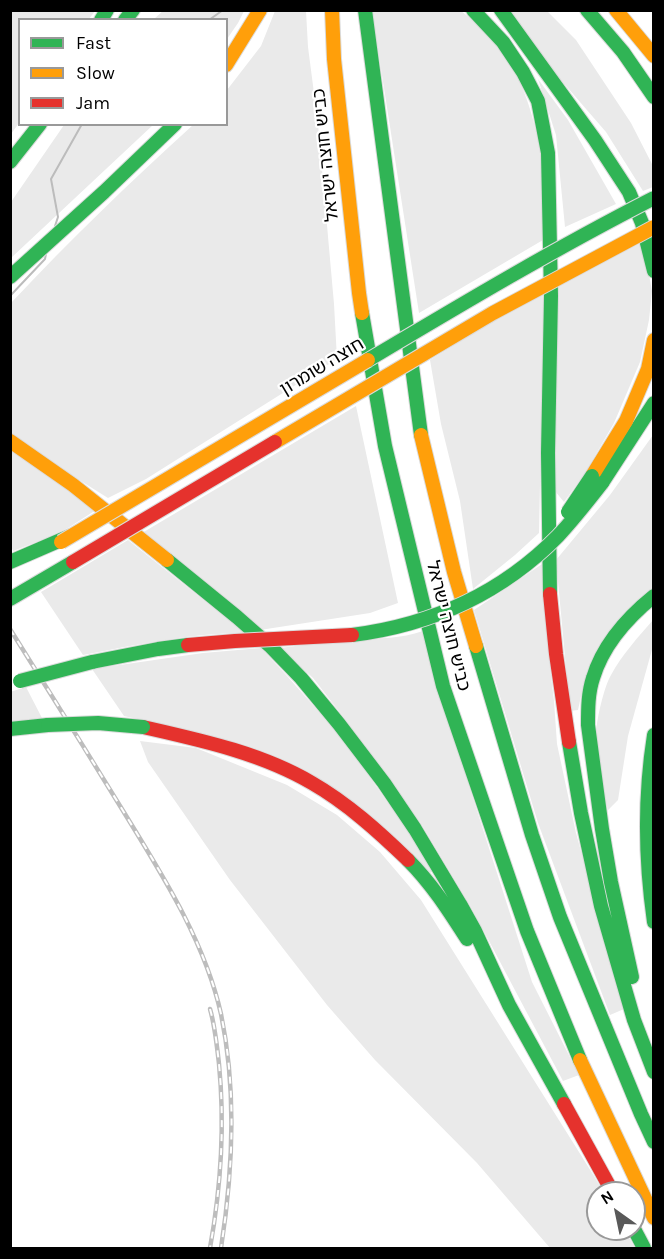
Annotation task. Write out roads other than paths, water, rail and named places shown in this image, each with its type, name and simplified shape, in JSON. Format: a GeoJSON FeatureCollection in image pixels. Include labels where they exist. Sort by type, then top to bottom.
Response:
{"type":"FeatureCollection","features":[{"type":"Feature","properties":{"kind":"main road"},"geometry":{"type":"LineString","coordinates":[[228,62],[260,10]]}},
{"type":"Feature","properties":{"kind":"main road","name":"כביש חוצה ישראל"},"geometry":{"type":"LineString","coordinates":[[332,10],[334,59],[359,293],[385,446],[443,686],[527,931],[589,1080],[654,1218]]}},
{"type":"Feature","properties":{"kind":"main road","name":"כביש חוצה ישראל"},"geometry":{"type":"LineString","coordinates":[[365,10],[420,429],[454,572],[532,836],[560,916],[654,1142]]}},
{"type":"Feature","properties":{"kind":"main road"},"geometry":{"type":"LineString","coordinates":[[473,10],[502,42],[524,72],[538,101],[545,132],[550,206],[551,296],[548,453],[549,578],[556,654],[577,791],[601,906],[634,1020],[654,1072]]}},
{"type":"Feature","properties":{"kind":"main road"},"geometry":{"type":"LineString","coordinates":[[501,10],[595,140],[629,192],[642,223],[654,272]]}},
{"type":"Feature","properties":{"kind":"main road"},"geometry":{"type":"LineString","coordinates":[[588,10],[615,41],[654,97]]}},
{"type":"Feature","properties":{"kind":"main road"},"geometry":{"type":"LineString","coordinates":[[616,10],[654,56]]}},
{"type":"Feature","properties":{"kind":"main road"},"geometry":{"type":"LineString","coordinates":[[10,160],[32,126]]}},
{"type":"Feature","properties":{"kind":"main road"},"geometry":{"type":"LineString","coordinates":[[10,160],[38,126]]}},
{"type":"Feature","properties":{"kind":"main road"},"geometry":{"type":"LineString","coordinates":[[10,277],[173,126]]}},
{"type":"Feature","properties":{"kind":"main road","name":"חוצה שומרון"},"geometry":{"type":"LineString","coordinates":[[10,571],[20,560],[64,540],[488,289],[654,198]]}},
{"type":"Feature","properties":{"kind":"main road"},"geometry":{"type":"LineString","coordinates":[[10,599],[493,313],[654,227]]}},
{"type":"Feature","properties":{"kind":"main road"},"geometry":{"type":"LineString","coordinates":[[16,682],[92,662],[158,649],[212,642],[374,632],[440,614],[474,599],[515,573],[567,528],[597,479],[626,421],[648,369],[654,340]]}},
{"type":"Feature","properties":{"kind":"main road"},"geometry":{"type":"LineString","coordinates":[[597,479],[652,406]]}},
{"type":"Feature","properties":{"kind":"main road"},"geometry":{"type":"LineString","coordinates":[[10,441],[74,485],[172,563],[270,646],[302,678],[371,766],[415,829],[475,931],[508,1005]]}},
{"type":"Feature","properties":{"kind":"main road"},"geometry":{"type":"LineString","coordinates":[[654,596],[631,616],[599,663],[590,690],[588,725],[598,807],[611,882],[654,1065]]}},
{"type":"Feature","properties":{"kind":"main road"},"geometry":{"type":"LineString","coordinates":[[631,616],[654,605]]}},
{"type":"Feature","properties":{"kind":"main road"},"geometry":{"type":"LineString","coordinates":[[10,729],[98,723],[143,727],[181,735],[230,748],[263,760],[304,779],[336,798],[394,846],[441,898],[508,1005],[607,1181]]}},
{"type":"Feature","properties":{"kind":"main road"},"geometry":{"type":"LineString","coordinates":[[654,735],[649,762],[646,805],[647,870],[654,922]]}},
{"type":"Feature","properties":{"kind":"waterway"},"geometry":{"type":"LineString","coordinates":[[212,18],[223,10]]}},
{"type":"Feature","properties":{"kind":"waterway"},"geometry":{"type":"LineString","coordinates":[[55,226],[58,217],[51,179],[81,126]]}},
{"type":"Feature","properties":{"kind":"waterway"},"geometry":{"type":"LineString","coordinates":[[10,296],[45,259],[46,254]]}},
{"type":"Feature","properties":{"kind":"railway"},"geometry":{"type":"LineString","coordinates":[[10,629],[154,861],[194,935],[214,987],[226,1043],[232,1131],[221,1248]]}},
{"type":"Feature","properties":{"kind":"railway"},"geometry":{"type":"LineString","coordinates":[[210,1009],[219,1064],[222,1133],[217,1202],[210,1248]]}}]}
